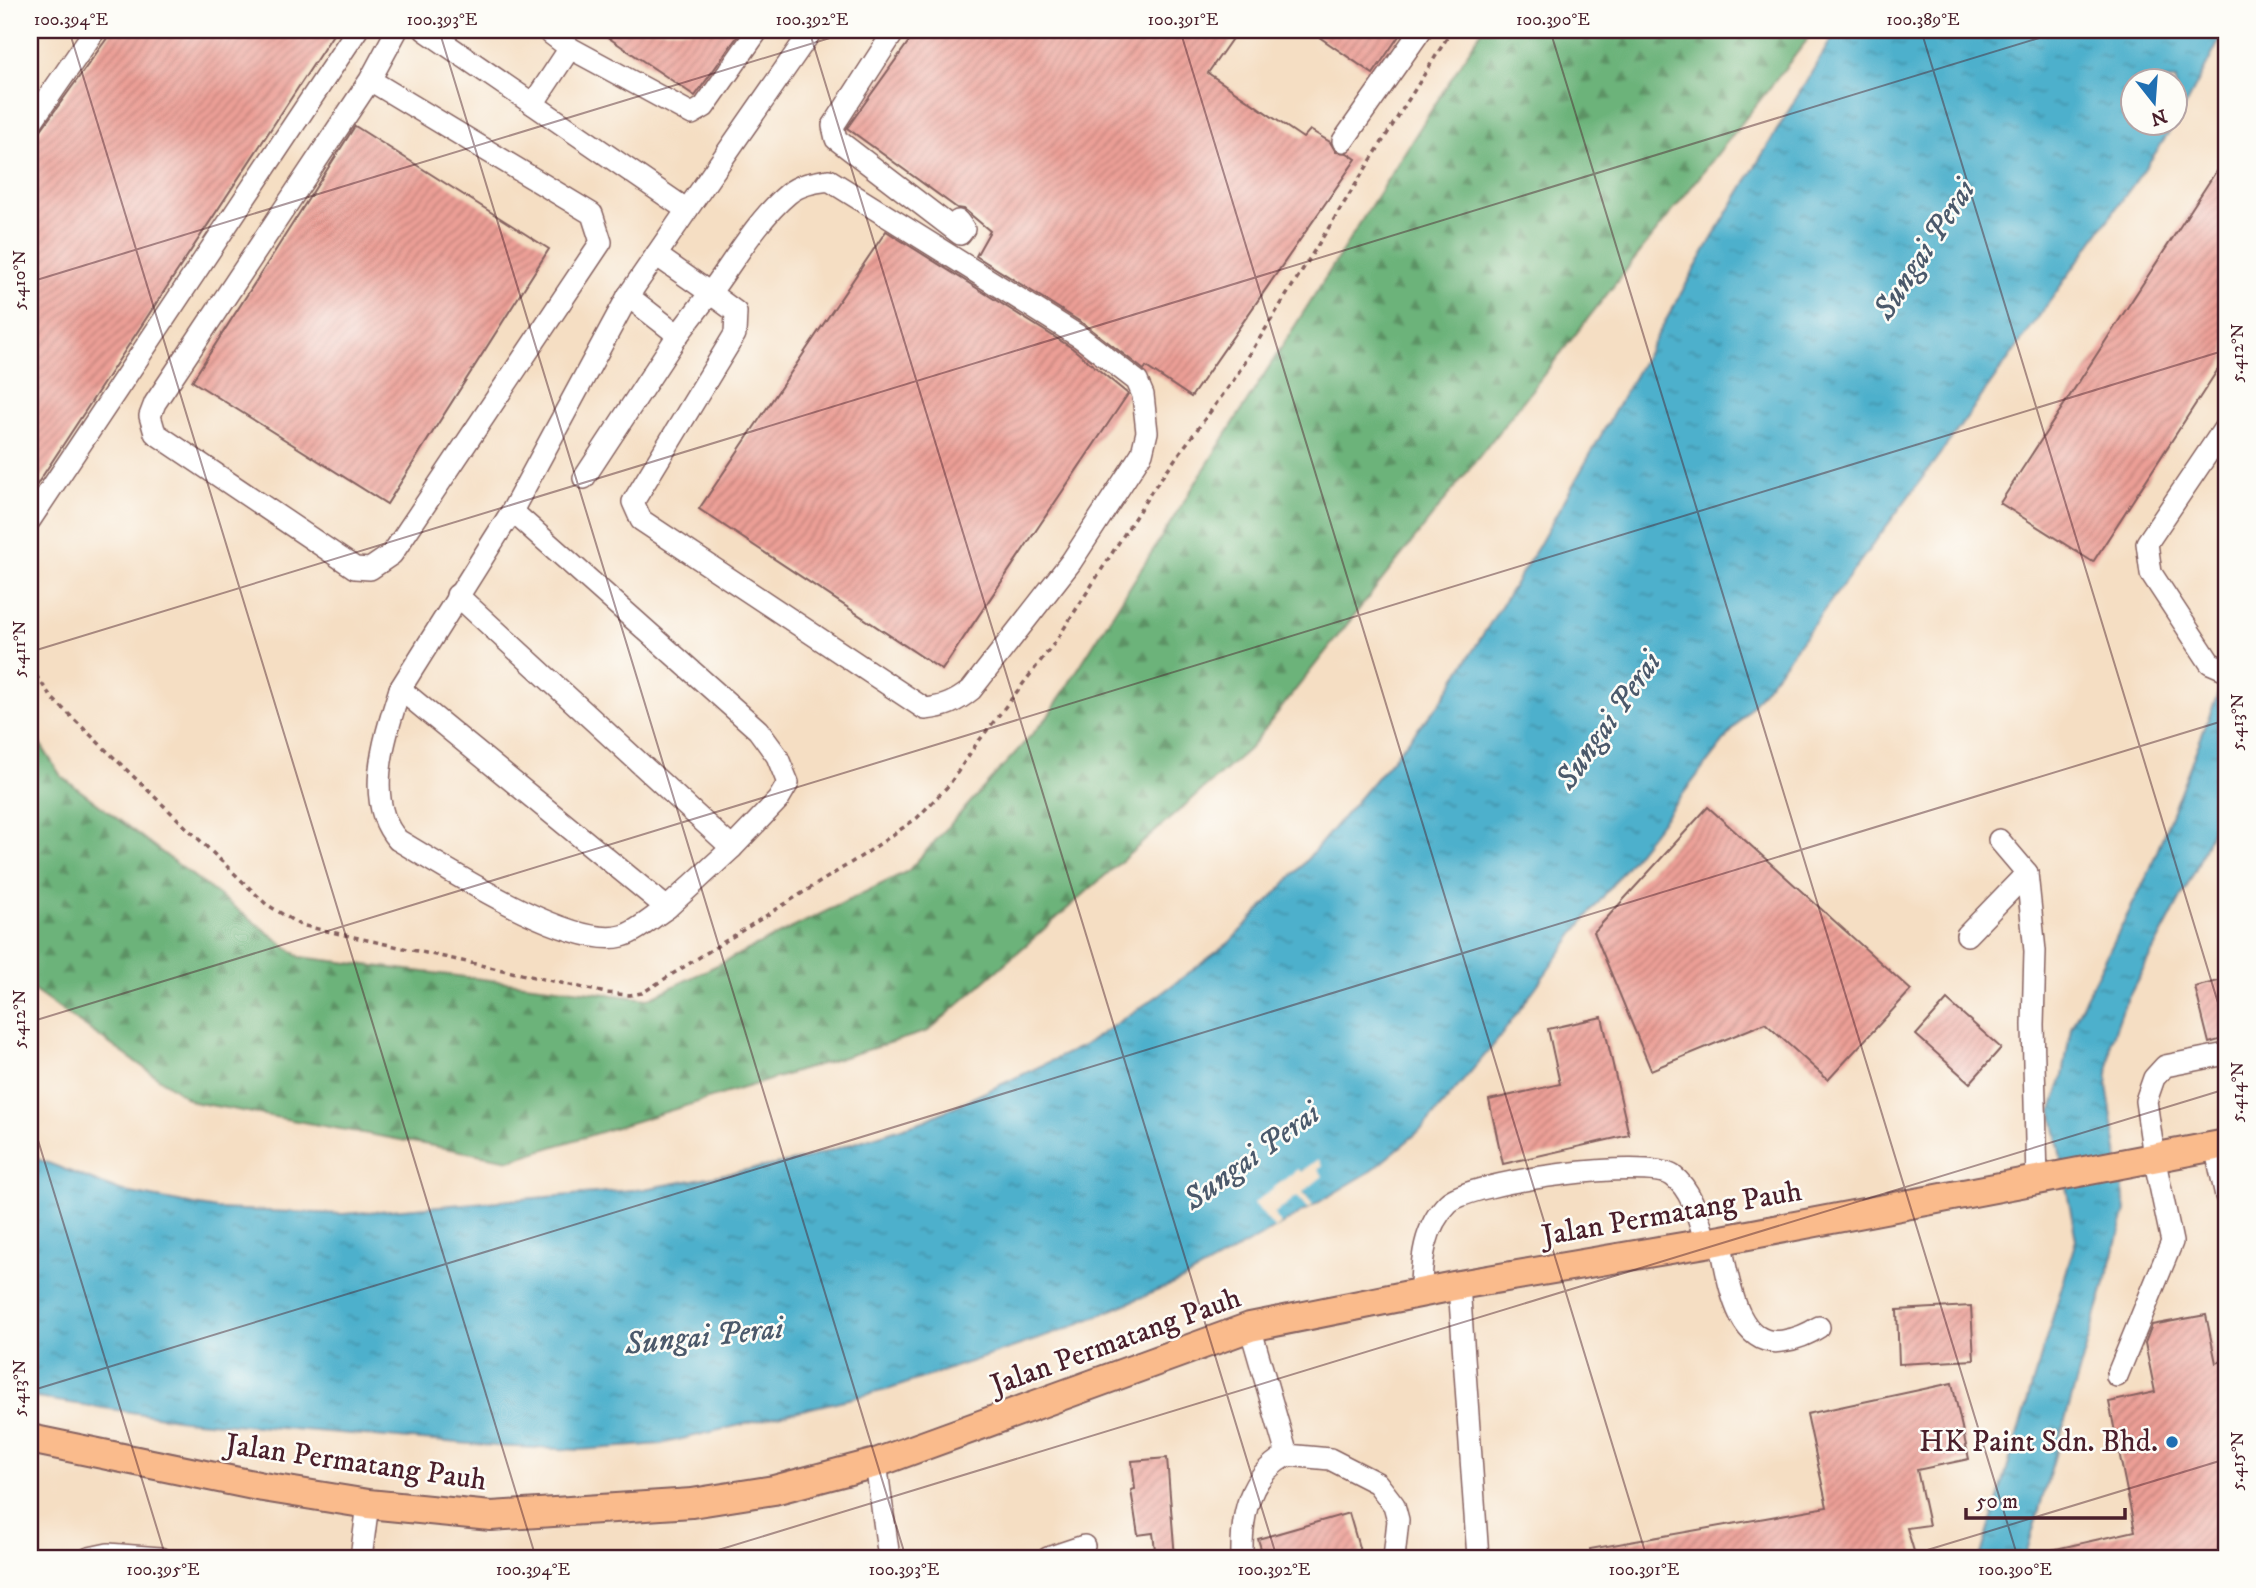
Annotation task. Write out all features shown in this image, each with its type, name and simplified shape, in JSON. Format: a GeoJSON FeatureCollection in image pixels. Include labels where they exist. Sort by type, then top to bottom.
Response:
{"type":"FeatureCollection","features":[{"type":"Feature","properties":{"kind":"main road","name":"Jalan Permatang Pauh"},"geometry":{"type":"LineString","coordinates":[[30,1439],[262,1487],[368,1504],[491,1516],[692,1503],[774,1489],[876,1463],[1250,1327],[1459,1285],[1713,1241],[2221,1145]]}},
{"type":"Feature","properties":{"kind":"street"},"geometry":{"type":"LineString","coordinates":[[30,124],[95,30]]}},
{"type":"Feature","properties":{"kind":"street"},"geometry":{"type":"LineString","coordinates":[[30,520],[357,30]]}},
{"type":"Feature","properties":{"kind":"street"},"geometry":{"type":"LineString","coordinates":[[370,80],[592,214],[601,242],[393,554],[370,569],[355,568],[155,432],[150,416],[155,403],[370,80],[397,30]]}},
{"type":"Feature","properties":{"kind":"street"},"geometry":{"type":"LineString","coordinates":[[425,30],[687,210]]}},
{"type":"Feature","properties":{"kind":"street"},"geometry":{"type":"LineString","coordinates":[[547,30],[570,48],[692,114],[704,107],[758,30]]}},
{"type":"Feature","properties":{"kind":"street"},"geometry":{"type":"LineString","coordinates":[[512,511],[758,730],[777,756],[788,783],[778,800],[732,848],[667,908],[622,936],[586,934],[527,914],[398,840],[386,828],[378,794],[390,722],[400,689],[512,511],[628,296],[812,30]]}},
{"type":"Feature","properties":{"kind":"street"},"geometry":{"type":"LineString","coordinates":[[895,30],[837,120],[834,126],[836,139],[960,234],[964,229],[958,221]]}},
{"type":"Feature","properties":{"kind":"street"},"geometry":{"type":"LineString","coordinates":[[1343,141],[1421,30]]}},
{"type":"Feature","properties":{"kind":"street"},"geometry":{"type":"LineString","coordinates":[[533,104],[570,48]]}},
{"type":"Feature","properties":{"kind":"street"},"geometry":{"type":"LineString","coordinates":[[584,478],[678,335],[710,293],[758,228],[788,193],[804,184],[829,180],[1080,337],[1137,382],[1147,412],[1147,432],[1142,453],[1071,562],[971,690],[958,701],[942,708],[925,709],[641,520],[635,512],[633,502],[735,334],[736,312],[710,293],[656,255]]}},
{"type":"Feature","properties":{"kind":"street"},"geometry":{"type":"LineString","coordinates":[[628,296],[678,335]]}},
{"type":"Feature","properties":{"kind":"street"},"geometry":{"type":"LineString","coordinates":[[2218,667],[2151,573],[2147,543],[2226,426]]}},
{"type":"Feature","properties":{"kind":"street"},"geometry":{"type":"LineString","coordinates":[[457,595],[732,848]]}},
{"type":"Feature","properties":{"kind":"street"},"geometry":{"type":"LineString","coordinates":[[400,689],[667,908]]}},
{"type":"Feature","properties":{"kind":"street"},"geometry":{"type":"LineString","coordinates":[[1999,840],[2027,873],[2035,951],[2033,1025],[2042,1178]]}},
{"type":"Feature","properties":{"kind":"street"},"geometry":{"type":"LineString","coordinates":[[1967,935],[2027,873]]}},
{"type":"Feature","properties":{"kind":"street"},"geometry":{"type":"LineString","coordinates":[[2118,1376],[2172,1242],[2154,1157],[2146,1101],[2154,1078],[2165,1066],[2226,1054]]}},
{"type":"Feature","properties":{"kind":"street"},"geometry":{"type":"LineString","coordinates":[[2221,1145],[2226,1196]]}},
{"type":"Feature","properties":{"kind":"street"},"geometry":{"type":"LineString","coordinates":[[1421,1293],[1423,1245],[1448,1203],[1465,1192],[1499,1184],[1635,1168],[1664,1171],[1686,1190],[1713,1241],[1743,1322],[1755,1334],[1776,1343],[1802,1337],[1819,1326]]}},
{"type":"Feature","properties":{"kind":"street"},"geometry":{"type":"LineString","coordinates":[[1459,1285],[1478,1558]]}},
{"type":"Feature","properties":{"kind":"street"},"geometry":{"type":"LineString","coordinates":[[1250,1327],[1287,1455]]}},
{"type":"Feature","properties":{"kind":"street"},"geometry":{"type":"LineString","coordinates":[[1242,1558],[1247,1502],[1256,1480],[1270,1464],[1287,1455],[1330,1459],[1377,1483],[1394,1505],[1398,1520],[1394,1558]]}},
{"type":"Feature","properties":{"kind":"street"},"geometry":{"type":"LineString","coordinates":[[876,1463],[889,1558]]}},
{"type":"Feature","properties":{"kind":"street"},"geometry":{"type":"LineString","coordinates":[[361,1558],[368,1504]]}},
{"type":"Feature","properties":{"kind":"street"},"geometry":{"type":"LineString","coordinates":[[1048,1558],[1084,1546]]}},
{"type":"Feature","properties":{"kind":"street"},"geometry":{"type":"LineString","coordinates":[[89,1558],[108,1555],[160,1558]]}},
{"type":"Feature","properties":{"kind":"path"},"geometry":{"type":"LineString","coordinates":[[30,667],[52,698],[266,904],[300,925],[606,993],[642,993],[866,854],[918,818],[950,785],[975,746],[1056,641],[1153,489],[1233,381],[1452,30]]}},
{"type":"Feature","properties":{"kind":"green space"},"geometry":{"type":"Polygon","coordinates":[[[1482,30],[1815,30],[1249,749],[928,1031],[510,1160],[193,1102],[30,988],[30,728],[61,776],[300,957],[648,999],[908,871],[1047,718],[1482,30]]]}},
{"type":"Feature","properties":{"kind":"water","name":"Sungai Perai"},"geometry":{"type":"Polygon","coordinates":[[[1837,30],[2225,30],[2190,98],[2190,66],[2120,66],[2120,136],[2167,136],[2150,161],[1949,442],[1784,664],[1574,934],[1497,1041],[1423,1128],[1371,1171],[1180,1281],[1059,1332],[890,1389],[661,1444],[580,1450],[494,1446],[183,1420],[30,1397],[30,1156],[120,1191],[216,1209],[343,1214],[644,1189],[801,1160],[926,1120],[1083,1046],[1162,993],[1230,942],[1298,870],[1440,703],[1538,547],[1710,242],[1837,30]]]}},
{"type":"Feature","properties":{"kind":"water"},"geometry":{"type":"Polygon","coordinates":[[[2226,673],[2226,794],[2196,869],[2124,1006],[2111,1042],[2107,1085],[2126,1211],[2025,1558],[1980,1558],[2076,1240],[2052,1110],[2063,1076],[2071,1027],[2149,872],[2226,673]]]}},
{"type":"Feature","properties":{"kind":"pier"},"geometry":{"type":"Polygon","coordinates":[[[1318,1159],[1322,1165],[1318,1169],[1323,1176],[1303,1192],[1313,1205],[1308,1209],[1297,1196],[1274,1214],[1281,1224],[1275,1229],[1254,1203],[1298,1169],[1301,1172],[1318,1159]]]}},
{"type":"Feature","properties":{"kind":"building"},"geometry":{"type":"Polygon","coordinates":[[[113,30],[336,30],[30,495],[30,145],[113,30]]]}},
{"type":"Feature","properties":{"kind":"building"},"geometry":{"type":"Polygon","coordinates":[[[597,30],[742,30],[695,96],[597,30]]]}},
{"type":"Feature","properties":{"kind":"building"},"geometry":{"type":"Polygon","coordinates":[[[917,30],[1238,30],[1208,73],[1303,138],[1310,130],[1330,142],[1336,152],[1347,153],[1356,159],[1191,397],[1146,367],[1144,370],[1087,326],[976,256],[990,231],[964,209],[957,208],[847,128],[917,30]]]}},
{"type":"Feature","properties":{"kind":"building"},"geometry":{"type":"Polygon","coordinates":[[[1309,30],[1403,30],[1373,74],[1309,30]]]}},
{"type":"Feature","properties":{"kind":"building"},"geometry":{"type":"Polygon","coordinates":[[[355,126],[549,249],[387,504],[192,381],[355,126]]]}},
{"type":"Feature","properties":{"kind":"building"},"geometry":{"type":"Polygon","coordinates":[[[2226,156],[2226,357],[2093,562],[2000,503],[2226,156]]]}},
{"type":"Feature","properties":{"kind":"building"},"geometry":{"type":"Polygon","coordinates":[[[886,231],[1072,348],[1128,394],[942,670],[699,509],[886,231]]]}},
{"type":"Feature","properties":{"kind":"building"},"geometry":{"type":"Polygon","coordinates":[[[1708,807],[1911,990],[1828,1080],[1765,1023],[1651,1070],[1594,932],[1708,807]]]}},
{"type":"Feature","properties":{"kind":"building"},"geometry":{"type":"Polygon","coordinates":[[[2226,979],[2226,1038],[2209,1043],[2195,987],[2226,979]]]}},
{"type":"Feature","properties":{"kind":"building"},"geometry":{"type":"Polygon","coordinates":[[[1947,1000],[2001,1048],[1970,1083],[1916,1035],[1947,1000]]]}},
{"type":"Feature","properties":{"kind":"building"},"geometry":{"type":"Polygon","coordinates":[[[1602,1017],[1629,1135],[1503,1164],[1489,1100],[1560,1084],[1548,1029],[1602,1017]]]}},
{"type":"Feature","properties":{"kind":"building"},"geometry":{"type":"Polygon","coordinates":[[[1971,1306],[1974,1360],[1899,1364],[1897,1310],[1971,1306]]]}},
{"type":"Feature","properties":{"kind":"building","name":"HK Paint Sdn. Bhd."},"geometry":{"type":"Polygon","coordinates":[[[2206,1315],[2216,1363],[2226,1360],[2226,1558],[2048,1558],[2047,1551],[2135,1531],[2109,1402],[2155,1392],[2145,1343],[2152,1325],[2206,1315]]]}},
{"type":"Feature","properties":{"kind":"building"},"geometry":{"type":"Polygon","coordinates":[[[1952,1383],[1969,1459],[1917,1470],[1929,1525],[1907,1528],[1916,1558],[1591,1558],[1590,1549],[1827,1507],[1807,1414],[1952,1383]]]}},
{"type":"Feature","properties":{"kind":"building"},"geometry":{"type":"Polygon","coordinates":[[[1167,1458],[1175,1558],[1156,1558],[1153,1533],[1138,1535],[1131,1490],[1135,1489],[1132,1461],[1167,1458]]]}},
{"type":"Feature","properties":{"kind":"building"},"geometry":{"type":"Polygon","coordinates":[[[1349,1513],[1362,1558],[1264,1558],[1258,1539],[1349,1513]]]}},
{"type":"Feature","properties":{"kind":"place","name":"HK Paint Sdn. Bhd."},"geometry":{"type":"Point","coordinates":[2172,1442]}}]}
